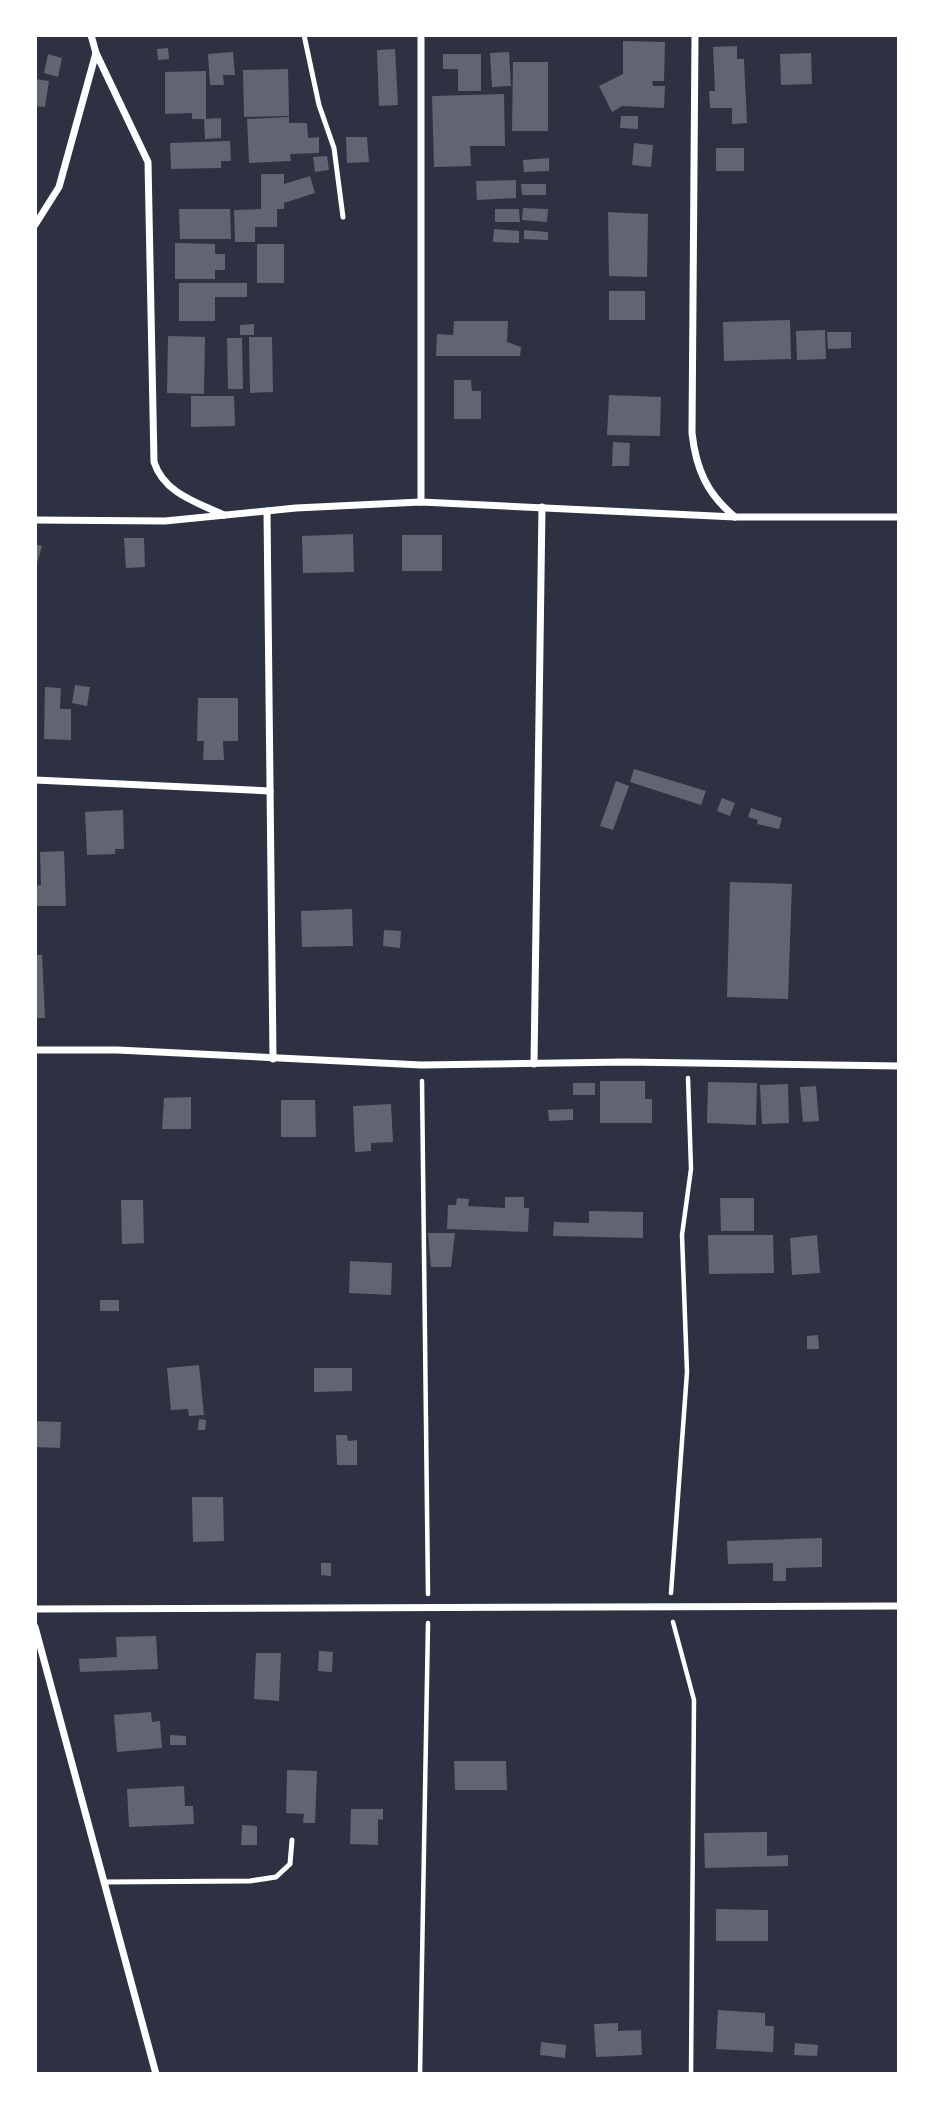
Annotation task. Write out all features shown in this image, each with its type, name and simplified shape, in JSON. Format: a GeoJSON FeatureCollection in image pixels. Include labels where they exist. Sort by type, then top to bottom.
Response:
{"type":"FeatureCollection","features":[{"type":"Feature","properties":{"kind":"street"},"geometry":{"type":"LineString","coordinates":[[90,35],[148,162],[153,462],[159,478],[177,493],[225,516]]}},
{"type":"Feature","properties":{"kind":"street"},"geometry":{"type":"LineString","coordinates":[[421,35],[421,502]]}},
{"type":"Feature","properties":{"kind":"street"},"geometry":{"type":"LineString","coordinates":[[695,35],[692,433],[695,459],[704,481],[716,501],[734,517]]}},
{"type":"Feature","properties":{"kind":"street"},"geometry":{"type":"LineString","coordinates":[[35,225],[59,187],[96,53]]}},
{"type":"Feature","properties":{"kind":"street"},"geometry":{"type":"LineString","coordinates":[[35,520],[165,521],[267,511],[421,502],[734,517],[899,517]]}},
{"type":"Feature","properties":{"kind":"street"},"geometry":{"type":"LineString","coordinates":[[534,1064],[542,507]]}},
{"type":"Feature","properties":{"kind":"street"},"geometry":{"type":"LineString","coordinates":[[267,511],[273,1059]]}},
{"type":"Feature","properties":{"kind":"street"},"geometry":{"type":"LineString","coordinates":[[35,780],[270,791]]}},
{"type":"Feature","properties":{"kind":"street"},"geometry":{"type":"LineString","coordinates":[[35,1051],[117,1050],[421,1065],[688,1063],[899,1066]]}},
{"type":"Feature","properties":{"kind":"street"},"geometry":{"type":"LineString","coordinates":[[35,1609],[899,1606]]}},
{"type":"Feature","properties":{"kind":"street"},"geometry":{"type":"LineString","coordinates":[[35,1627],[156,2074]]}},
{"type":"Feature","properties":{"kind":"lane"},"geometry":{"type":"LineString","coordinates":[[304,35],[320,105],[334,148],[343,217]]}},
{"type":"Feature","properties":{"kind":"lane"},"geometry":{"type":"LineString","coordinates":[[104,1882],[250,1881],[276,1877],[290,1864],[292,1840]]}},
{"type":"Feature","properties":{"kind":"path"},"geometry":{"type":"LineString","coordinates":[[688,1063],[691,1169],[682,1235],[687,1372],[669,1608],[694,1700],[691,2074]]}},
{"type":"Feature","properties":{"kind":"path"},"geometry":{"type":"LineString","coordinates":[[420,2074],[428,1609],[421,1065]]}},
{"type":"Feature","properties":{"kind":"building"},"geometry":{"type":"Polygon","coordinates":[[[623,41],[665,42],[664,81],[652,81],[653,86],[665,86],[664,108],[622,106],[612,112],[599,86],[623,74],[623,41]]]}},
{"type":"Feature","properties":{"kind":"building"},"geometry":{"type":"Polygon","coordinates":[[[737,46],[737,59],[744,59],[747,123],[732,124],[732,108],[710,108],[709,91],[715,91],[713,47],[737,46]]]}},
{"type":"Feature","properties":{"kind":"building"},"geometry":{"type":"Polygon","coordinates":[[[168,48],[169,59],[158,60],[157,49],[168,48]]]}},
{"type":"Feature","properties":{"kind":"building"},"geometry":{"type":"Polygon","coordinates":[[[395,49],[398,105],[379,106],[377,50],[395,49]]]}},
{"type":"Feature","properties":{"kind":"building"},"geometry":{"type":"Polygon","coordinates":[[[233,52],[235,75],[223,75],[224,85],[210,85],[208,54],[233,52]]]}},
{"type":"Feature","properties":{"kind":"building"},"geometry":{"type":"Polygon","coordinates":[[[509,52],[511,86],[492,87],[490,53],[509,52]]]}},
{"type":"Feature","properties":{"kind":"building"},"geometry":{"type":"Polygon","coordinates":[[[811,53],[812,84],[781,85],[780,54],[811,53]]]}},
{"type":"Feature","properties":{"kind":"building"},"geometry":{"type":"Polygon","coordinates":[[[48,54],[62,58],[58,77],[44,73],[48,54]]]}},
{"type":"Feature","properties":{"kind":"building"},"geometry":{"type":"Polygon","coordinates":[[[443,54],[481,54],[481,91],[458,91],[458,69],[443,69],[443,54]]]}},
{"type":"Feature","properties":{"kind":"building"},"geometry":{"type":"Polygon","coordinates":[[[513,62],[548,62],[548,131],[512,131],[513,62]]]}},
{"type":"Feature","properties":{"kind":"building"},"geometry":{"type":"Polygon","coordinates":[[[288,69],[289,116],[244,117],[243,70],[288,69]]]}},
{"type":"Feature","properties":{"kind":"building"},"geometry":{"type":"Polygon","coordinates":[[[206,71],[206,119],[192,119],[192,113],[165,114],[165,72],[206,71]]]}},
{"type":"Feature","properties":{"kind":"building"},"geometry":{"type":"Polygon","coordinates":[[[35,79],[49,81],[45,107],[35,106],[35,79]]]}},
{"type":"Feature","properties":{"kind":"building"},"geometry":{"type":"Polygon","coordinates":[[[504,94],[505,146],[470,146],[471,166],[434,167],[432,96],[504,94]]]}},
{"type":"Feature","properties":{"kind":"building"},"geometry":{"type":"Polygon","coordinates":[[[621,116],[638,116],[638,129],[620,128],[621,116]]]}},
{"type":"Feature","properties":{"kind":"building"},"geometry":{"type":"Polygon","coordinates":[[[289,117],[289,123],[307,123],[308,138],[319,137],[319,153],[290,154],[291,161],[249,163],[247,119],[289,117]]]}},
{"type":"Feature","properties":{"kind":"building"},"geometry":{"type":"Polygon","coordinates":[[[221,118],[221,138],[205,139],[204,119],[221,118]]]}},
{"type":"Feature","properties":{"kind":"building"},"geometry":{"type":"Polygon","coordinates":[[[346,137],[367,137],[369,162],[347,163],[346,137]]]}},
{"type":"Feature","properties":{"kind":"building"},"geometry":{"type":"Polygon","coordinates":[[[230,141],[231,161],[221,161],[221,168],[171,169],[170,143],[230,141]]]}},
{"type":"Feature","properties":{"kind":"building"},"geometry":{"type":"Polygon","coordinates":[[[634,143],[653,145],[651,167],[632,165],[634,143]]]}},
{"type":"Feature","properties":{"kind":"building"},"geometry":{"type":"Polygon","coordinates":[[[716,148],[744,148],[744,171],[716,171],[716,148]]]}},
{"type":"Feature","properties":{"kind":"building"},"geometry":{"type":"Polygon","coordinates":[[[327,156],[329,170],[315,172],[313,157],[327,156]]]}},
{"type":"Feature","properties":{"kind":"building"},"geometry":{"type":"Polygon","coordinates":[[[549,158],[549,171],[524,172],[523,160],[549,158]]]}},
{"type":"Feature","properties":{"kind":"building"},"geometry":{"type":"Polygon","coordinates":[[[261,174],[284,174],[284,184],[310,176],[315,193],[284,203],[284,209],[277,209],[277,227],[255,227],[255,242],[235,242],[234,210],[261,209],[261,174]]]}},
{"type":"Feature","properties":{"kind":"building"},"geometry":{"type":"Polygon","coordinates":[[[516,180],[516,198],[477,200],[476,181],[516,180]]]}},
{"type":"Feature","properties":{"kind":"building"},"geometry":{"type":"Polygon","coordinates":[[[521,184],[546,184],[546,195],[522,195],[521,184]]]}},
{"type":"Feature","properties":{"kind":"building"},"geometry":{"type":"Polygon","coordinates":[[[523,208],[548,209],[547,222],[522,220],[523,208]]]}},
{"type":"Feature","properties":{"kind":"building"},"geometry":{"type":"Polygon","coordinates":[[[179,209],[230,209],[231,239],[180,239],[179,209]]]}},
{"type":"Feature","properties":{"kind":"building"},"geometry":{"type":"Polygon","coordinates":[[[495,209],[519,209],[520,222],[495,222],[495,209]]]}},
{"type":"Feature","properties":{"kind":"building"},"geometry":{"type":"Polygon","coordinates":[[[608,212],[648,214],[647,277],[609,276],[608,212]]]}},
{"type":"Feature","properties":{"kind":"building"},"geometry":{"type":"Polygon","coordinates":[[[494,229],[519,231],[519,243],[493,242],[494,229]]]}},
{"type":"Feature","properties":{"kind":"building"},"geometry":{"type":"Polygon","coordinates":[[[524,230],[548,232],[548,240],[524,239],[524,230]]]}},
{"type":"Feature","properties":{"kind":"building"},"geometry":{"type":"Polygon","coordinates":[[[175,243],[215,244],[215,254],[225,254],[225,270],[215,270],[215,279],[175,279],[175,243]]]}},
{"type":"Feature","properties":{"kind":"building"},"geometry":{"type":"Polygon","coordinates":[[[257,244],[284,244],[284,283],[257,283],[257,244]]]}},
{"type":"Feature","properties":{"kind":"building"},"geometry":{"type":"Polygon","coordinates":[[[179,283],[247,283],[247,297],[215,297],[215,321],[179,321],[179,283]]]}},
{"type":"Feature","properties":{"kind":"building"},"geometry":{"type":"Polygon","coordinates":[[[609,291],[645,291],[645,320],[609,320],[609,291]]]}},
{"type":"Feature","properties":{"kind":"building"},"geometry":{"type":"Polygon","coordinates":[[[790,320],[791,359],[724,361],[723,322],[790,320]]]}},
{"type":"Feature","properties":{"kind":"building"},"geometry":{"type":"Polygon","coordinates":[[[454,321],[508,321],[507,342],[521,347],[520,356],[436,356],[437,334],[453,335],[454,321]]]}},
{"type":"Feature","properties":{"kind":"building"},"geometry":{"type":"Polygon","coordinates":[[[254,324],[254,335],[240,335],[240,325],[254,324]]]}},
{"type":"Feature","properties":{"kind":"building"},"geometry":{"type":"Polygon","coordinates":[[[825,330],[826,359],[797,360],[796,331],[825,330]]]}},
{"type":"Feature","properties":{"kind":"building"},"geometry":{"type":"Polygon","coordinates":[[[827,332],[851,332],[851,348],[828,349],[827,332]]]}},
{"type":"Feature","properties":{"kind":"building"},"geometry":{"type":"Polygon","coordinates":[[[168,336],[205,337],[204,394],[167,393],[168,336]]]}},
{"type":"Feature","properties":{"kind":"building"},"geometry":{"type":"Polygon","coordinates":[[[249,337],[272,337],[273,392],[250,393],[249,337]]]}},
{"type":"Feature","properties":{"kind":"building"},"geometry":{"type":"Polygon","coordinates":[[[227,338],[242,338],[243,389],[228,389],[227,338]]]}},
{"type":"Feature","properties":{"kind":"building"},"geometry":{"type":"Polygon","coordinates":[[[454,380],[471,380],[472,391],[481,391],[481,419],[454,419],[454,380]]]}},
{"type":"Feature","properties":{"kind":"building"},"geometry":{"type":"Polygon","coordinates":[[[609,395],[661,397],[660,436],[607,435],[609,395]]]}},
{"type":"Feature","properties":{"kind":"building"},"geometry":{"type":"Polygon","coordinates":[[[191,396],[234,396],[235,426],[191,427],[191,396]]]}},
{"type":"Feature","properties":{"kind":"building"},"geometry":{"type":"Polygon","coordinates":[[[613,442],[630,443],[629,466],[612,466],[613,442]]]}},
{"type":"Feature","properties":{"kind":"building"},"geometry":{"type":"Polygon","coordinates":[[[353,534],[354,572],[303,573],[302,536],[353,534]]]}},
{"type":"Feature","properties":{"kind":"building"},"geometry":{"type":"Polygon","coordinates":[[[402,535],[442,535],[442,571],[402,571],[402,535]]]}},
{"type":"Feature","properties":{"kind":"building"},"geometry":{"type":"Polygon","coordinates":[[[124,538],[144,538],[145,567],[126,568],[124,538]]]}},
{"type":"Feature","properties":{"kind":"building"},"geometry":{"type":"Polygon","coordinates":[[[35,544],[42,546],[36,567],[35,567],[35,544]]]}},
{"type":"Feature","properties":{"kind":"building"},"geometry":{"type":"Polygon","coordinates":[[[75,685],[90,687],[87,706],[72,703],[75,685]]]}},
{"type":"Feature","properties":{"kind":"building"},"geometry":{"type":"Polygon","coordinates":[[[45,687],[61,688],[60,709],[71,709],[71,740],[44,739],[45,687]]]}},
{"type":"Feature","properties":{"kind":"building"},"geometry":{"type":"Polygon","coordinates":[[[198,698],[238,698],[238,741],[223,741],[224,760],[203,760],[204,741],[197,741],[198,698]]]}},
{"type":"Feature","properties":{"kind":"building"},"geometry":{"type":"Polygon","coordinates":[[[634,769],[706,791],[701,805],[630,782],[634,769]]]}},
{"type":"Feature","properties":{"kind":"building"},"geometry":{"type":"Polygon","coordinates":[[[616,781],[629,786],[613,830],[600,826],[616,781]]]}},
{"type":"Feature","properties":{"kind":"building"},"geometry":{"type":"Polygon","coordinates":[[[722,798],[735,803],[730,816],[717,811],[722,798]]]}},
{"type":"Feature","properties":{"kind":"building"},"geometry":{"type":"Polygon","coordinates":[[[751,808],[782,818],[779,829],[757,824],[758,820],[748,817],[751,808]]]}},
{"type":"Feature","properties":{"kind":"building"},"geometry":{"type":"Polygon","coordinates":[[[123,810],[124,849],[115,849],[115,854],[87,855],[85,812],[123,810]]]}},
{"type":"Feature","properties":{"kind":"building"},"geometry":{"type":"Polygon","coordinates":[[[64,851],[66,906],[35,906],[35,886],[41,885],[40,852],[64,851]]]}},
{"type":"Feature","properties":{"kind":"building"},"geometry":{"type":"Polygon","coordinates":[[[730,882],[792,884],[788,999],[727,997],[730,882]]]}},
{"type":"Feature","properties":{"kind":"building"},"geometry":{"type":"Polygon","coordinates":[[[352,909],[353,946],[302,947],[301,911],[352,909]]]}},
{"type":"Feature","properties":{"kind":"building"},"geometry":{"type":"Polygon","coordinates":[[[384,930],[401,931],[400,948],[383,946],[384,930]]]}},
{"type":"Feature","properties":{"kind":"building"},"geometry":{"type":"Polygon","coordinates":[[[35,955],[42,955],[45,1018],[35,1018],[35,955]]]}},
{"type":"Feature","properties":{"kind":"building"},"geometry":{"type":"Polygon","coordinates":[[[600,1081],[645,1081],[645,1099],[652,1099],[652,1123],[600,1123],[600,1081]]]}},
{"type":"Feature","properties":{"kind":"building"},"geometry":{"type":"Polygon","coordinates":[[[708,1082],[757,1083],[756,1125],[707,1123],[708,1082]]]}},
{"type":"Feature","properties":{"kind":"building"},"geometry":{"type":"Polygon","coordinates":[[[573,1083],[595,1083],[595,1095],[573,1095],[573,1083]]]}},
{"type":"Feature","properties":{"kind":"building"},"geometry":{"type":"Polygon","coordinates":[[[788,1084],[789,1123],[762,1124],[760,1085],[788,1084]]]}},
{"type":"Feature","properties":{"kind":"building"},"geometry":{"type":"Polygon","coordinates":[[[816,1086],[819,1121],[803,1122],[800,1087],[816,1086]]]}},
{"type":"Feature","properties":{"kind":"building"},"geometry":{"type":"Polygon","coordinates":[[[191,1097],[191,1129],[162,1129],[164,1098],[191,1097]]]}},
{"type":"Feature","properties":{"kind":"building"},"geometry":{"type":"Polygon","coordinates":[[[281,1100],[315,1100],[316,1137],[281,1137],[281,1100]]]}},
{"type":"Feature","properties":{"kind":"building"},"geometry":{"type":"Polygon","coordinates":[[[391,1104],[393,1142],[371,1143],[371,1151],[355,1152],[353,1106],[391,1104]]]}},
{"type":"Feature","properties":{"kind":"building"},"geometry":{"type":"Polygon","coordinates":[[[573,1109],[573,1120],[549,1121],[548,1110],[573,1109]]]}},
{"type":"Feature","properties":{"kind":"building"},"geometry":{"type":"Polygon","coordinates":[[[505,1197],[524,1197],[524,1208],[529,1208],[528,1232],[447,1229],[448,1205],[456,1205],[457,1198],[469,1199],[468,1206],[505,1208],[505,1197]]]}},
{"type":"Feature","properties":{"kind":"building"},"geometry":{"type":"Polygon","coordinates":[[[720,1198],[754,1198],[754,1231],[721,1231],[720,1198]]]}},
{"type":"Feature","properties":{"kind":"building"},"geometry":{"type":"Polygon","coordinates":[[[121,1200],[143,1200],[144,1243],[122,1244],[121,1200]]]}},
{"type":"Feature","properties":{"kind":"building"},"geometry":{"type":"Polygon","coordinates":[[[589,1211],[643,1212],[643,1238],[553,1236],[554,1222],[589,1223],[589,1211]]]}},
{"type":"Feature","properties":{"kind":"building"},"geometry":{"type":"Polygon","coordinates":[[[428,1233],[455,1233],[451,1267],[431,1267],[428,1233]]]}},
{"type":"Feature","properties":{"kind":"building"},"geometry":{"type":"Polygon","coordinates":[[[708,1235],[773,1235],[774,1273],[709,1274],[708,1235]]]}},
{"type":"Feature","properties":{"kind":"building"},"geometry":{"type":"Polygon","coordinates":[[[817,1235],[820,1273],[792,1275],[790,1238],[817,1235]]]}},
{"type":"Feature","properties":{"kind":"building"},"geometry":{"type":"Polygon","coordinates":[[[350,1261],[392,1263],[391,1295],[349,1293],[350,1261]]]}},
{"type":"Feature","properties":{"kind":"building"},"geometry":{"type":"Polygon","coordinates":[[[100,1300],[119,1300],[119,1311],[100,1311],[100,1300]]]}},
{"type":"Feature","properties":{"kind":"building"},"geometry":{"type":"Polygon","coordinates":[[[818,1335],[819,1349],[807,1349],[807,1336],[818,1335]]]}},
{"type":"Feature","properties":{"kind":"building"},"geometry":{"type":"Polygon","coordinates":[[[199,1365],[204,1415],[189,1416],[188,1409],[171,1410],[167,1368],[199,1365]]]}},
{"type":"Feature","properties":{"kind":"building"},"geometry":{"type":"Polygon","coordinates":[[[314,1368],[352,1368],[352,1391],[314,1392],[314,1368]]]}},
{"type":"Feature","properties":{"kind":"building"},"geometry":{"type":"Polygon","coordinates":[[[199,1419],[206,1420],[205,1430],[198,1430],[199,1419]]]}},
{"type":"Feature","properties":{"kind":"building"},"geometry":{"type":"Polygon","coordinates":[[[35,1421],[61,1422],[60,1448],[35,1447],[35,1421]]]}},
{"type":"Feature","properties":{"kind":"building"},"geometry":{"type":"Polygon","coordinates":[[[336,1435],[347,1435],[348,1441],[357,1440],[357,1465],[337,1465],[336,1435]]]}},
{"type":"Feature","properties":{"kind":"building"},"geometry":{"type":"Polygon","coordinates":[[[192,1497],[223,1497],[224,1541],[193,1542],[192,1497]]]}},
{"type":"Feature","properties":{"kind":"building"},"geometry":{"type":"Polygon","coordinates":[[[822,1538],[822,1567],[786,1568],[786,1581],[773,1581],[773,1563],[728,1564],[727,1541],[822,1538]]]}},
{"type":"Feature","properties":{"kind":"building"},"geometry":{"type":"Polygon","coordinates":[[[321,1563],[331,1563],[331,1576],[321,1575],[321,1563]]]}},
{"type":"Feature","properties":{"kind":"building"},"geometry":{"type":"Polygon","coordinates":[[[156,1636],[158,1669],[80,1672],[79,1659],[117,1657],[116,1637],[156,1636]]]}},
{"type":"Feature","properties":{"kind":"building"},"geometry":{"type":"Polygon","coordinates":[[[319,1651],[333,1652],[332,1672],[318,1671],[319,1651]]]}},
{"type":"Feature","properties":{"kind":"building"},"geometry":{"type":"Polygon","coordinates":[[[256,1653],[281,1653],[279,1701],[254,1699],[256,1653]]]}},
{"type":"Feature","properties":{"kind":"building"},"geometry":{"type":"Polygon","coordinates":[[[151,1712],[152,1722],[160,1721],[162,1748],[117,1752],[114,1715],[151,1712]]]}},
{"type":"Feature","properties":{"kind":"building"},"geometry":{"type":"Polygon","coordinates":[[[170,1735],[186,1736],[186,1745],[170,1745],[170,1735]]]}},
{"type":"Feature","properties":{"kind":"building"},"geometry":{"type":"Polygon","coordinates":[[[454,1761],[506,1761],[507,1790],[455,1790],[454,1761]]]}},
{"type":"Feature","properties":{"kind":"building"},"geometry":{"type":"Polygon","coordinates":[[[287,1770],[317,1771],[315,1823],[303,1823],[304,1814],[286,1813],[287,1770]]]}},
{"type":"Feature","properties":{"kind":"building"},"geometry":{"type":"Polygon","coordinates":[[[184,1786],[185,1806],[193,1806],[194,1824],[129,1827],[127,1789],[184,1786]]]}},
{"type":"Feature","properties":{"kind":"building"},"geometry":{"type":"Polygon","coordinates":[[[351,1809],[383,1809],[383,1820],[378,1819],[378,1845],[350,1844],[351,1809]]]}},
{"type":"Feature","properties":{"kind":"building"},"geometry":{"type":"Polygon","coordinates":[[[242,1825],[257,1826],[257,1845],[241,1845],[242,1825]]]}},
{"type":"Feature","properties":{"kind":"building"},"geometry":{"type":"Polygon","coordinates":[[[767,1832],[767,1856],[788,1855],[788,1866],[705,1868],[704,1833],[767,1832]]]}},
{"type":"Feature","properties":{"kind":"building"},"geometry":{"type":"Polygon","coordinates":[[[716,1909],[768,1910],[768,1941],[716,1941],[716,1909]]]}},
{"type":"Feature","properties":{"kind":"building"},"geometry":{"type":"Polygon","coordinates":[[[718,2010],[765,2013],[765,2026],[774,2026],[773,2052],[716,2049],[718,2010]]]}},
{"type":"Feature","properties":{"kind":"building"},"geometry":{"type":"Polygon","coordinates":[[[618,2023],[618,2031],[641,2030],[642,2055],[596,2057],[594,2024],[618,2023]]]}},
{"type":"Feature","properties":{"kind":"building"},"geometry":{"type":"Polygon","coordinates":[[[541,2042],[566,2045],[565,2058],[540,2055],[541,2042]]]}},
{"type":"Feature","properties":{"kind":"building"},"geometry":{"type":"Polygon","coordinates":[[[795,2043],[818,2045],[817,2056],[794,2055],[795,2043]]]}}]}
